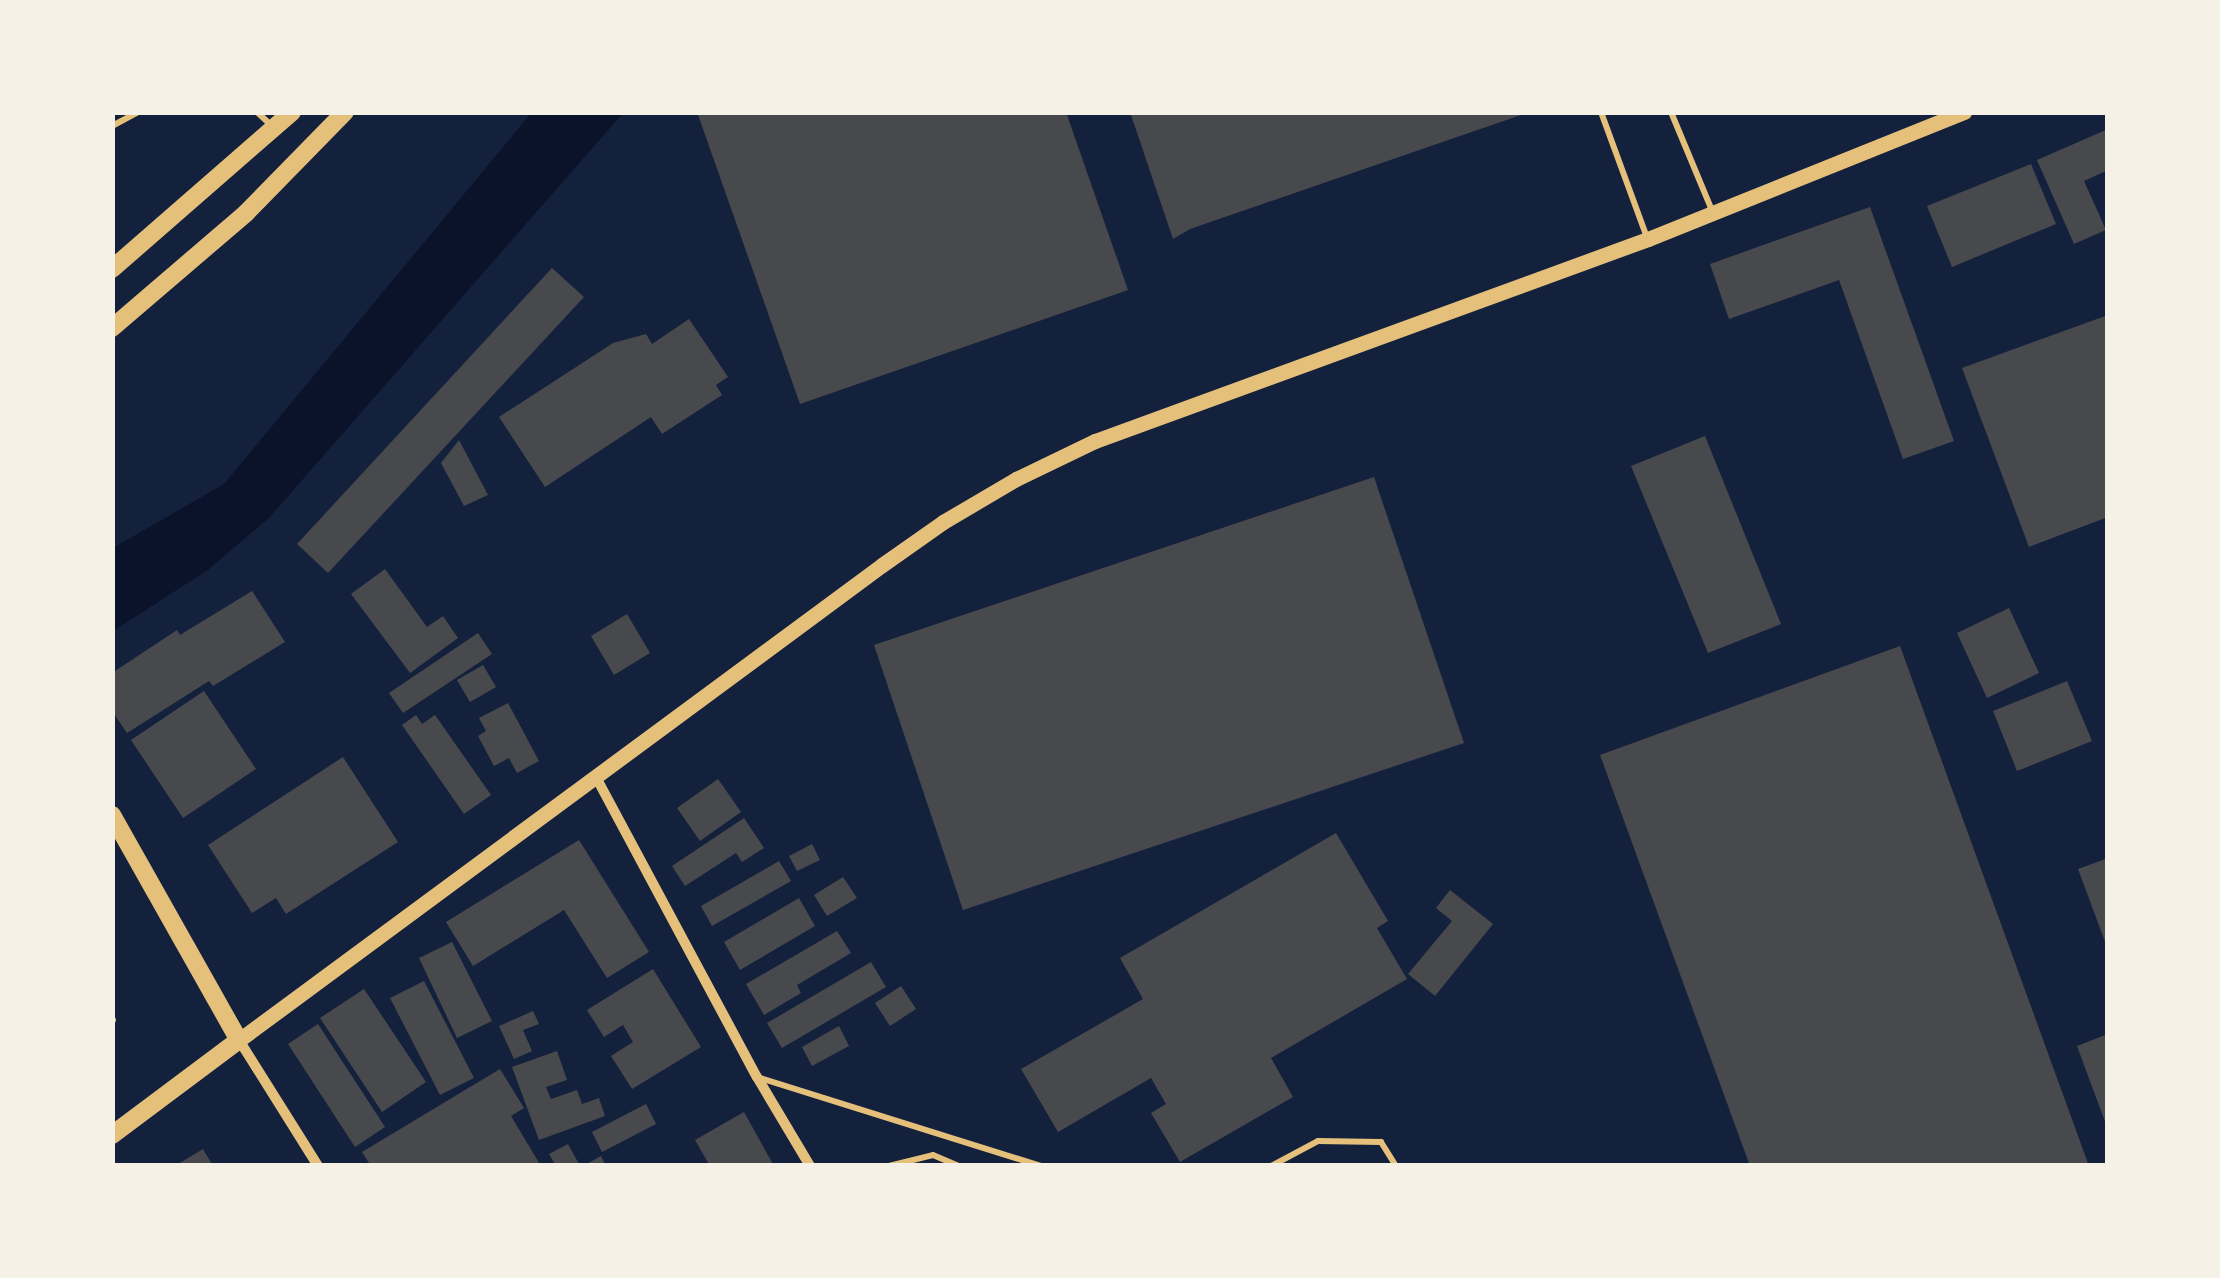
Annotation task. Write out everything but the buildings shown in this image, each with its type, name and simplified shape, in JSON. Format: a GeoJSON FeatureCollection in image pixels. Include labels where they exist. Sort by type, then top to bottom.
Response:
{"type":"FeatureCollection","features":[{"type":"Feature","properties":{"kind":"main road"},"geometry":{"type":"LineString","coordinates":[[112,269],[292,112]]}},
{"type":"Feature","properties":{"kind":"main road"},"geometry":{"type":"LineString","coordinates":[[112,328],[246,213],[345,112]]}},
{"type":"Feature","properties":{"kind":"main road"},"geometry":{"type":"LineString","coordinates":[[112,814],[239,1040],[112,1134]]}},
{"type":"Feature","properties":{"kind":"street"},"geometry":{"type":"LineString","coordinates":[[318,1166],[239,1040],[943,522],[1057,458],[1648,239],[1964,112]]}},
{"type":"Feature","properties":{"kind":"street"},"geometry":{"type":"LineString","coordinates":[[596,779],[756,1077],[810,1166]]}},
{"type":"Feature","properties":{"kind":"lane"},"geometry":{"type":"LineString","coordinates":[[112,126],[138,112]]}},
{"type":"Feature","properties":{"kind":"lane"},"geometry":{"type":"LineString","coordinates":[[257,112],[276,128]]}},
{"type":"Feature","properties":{"kind":"lane"},"geometry":{"type":"LineString","coordinates":[[1600,112],[1648,239]]}},
{"type":"Feature","properties":{"kind":"lane"},"geometry":{"type":"LineString","coordinates":[[1671,112],[1713,213]]}},
{"type":"Feature","properties":{"kind":"lane"},"geometry":{"type":"LineString","coordinates":[[756,1077],[1040,1166]]}},
{"type":"Feature","properties":{"kind":"lane"},"geometry":{"type":"LineString","coordinates":[[1270,1166],[1318,1141],[1350,1141],[1381,1142],[1396,1166]]}},
{"type":"Feature","properties":{"kind":"lane"},"geometry":{"type":"LineString","coordinates":[[889,1166],[932,1155],[959,1166]]}},
{"type":"Feature","properties":{"kind":"water"},"geometry":{"type":"Polygon","coordinates":[[[532,112],[623,113],[269,518],[208,570],[113,631],[113,548],[224,484],[532,112]]]}}]}
